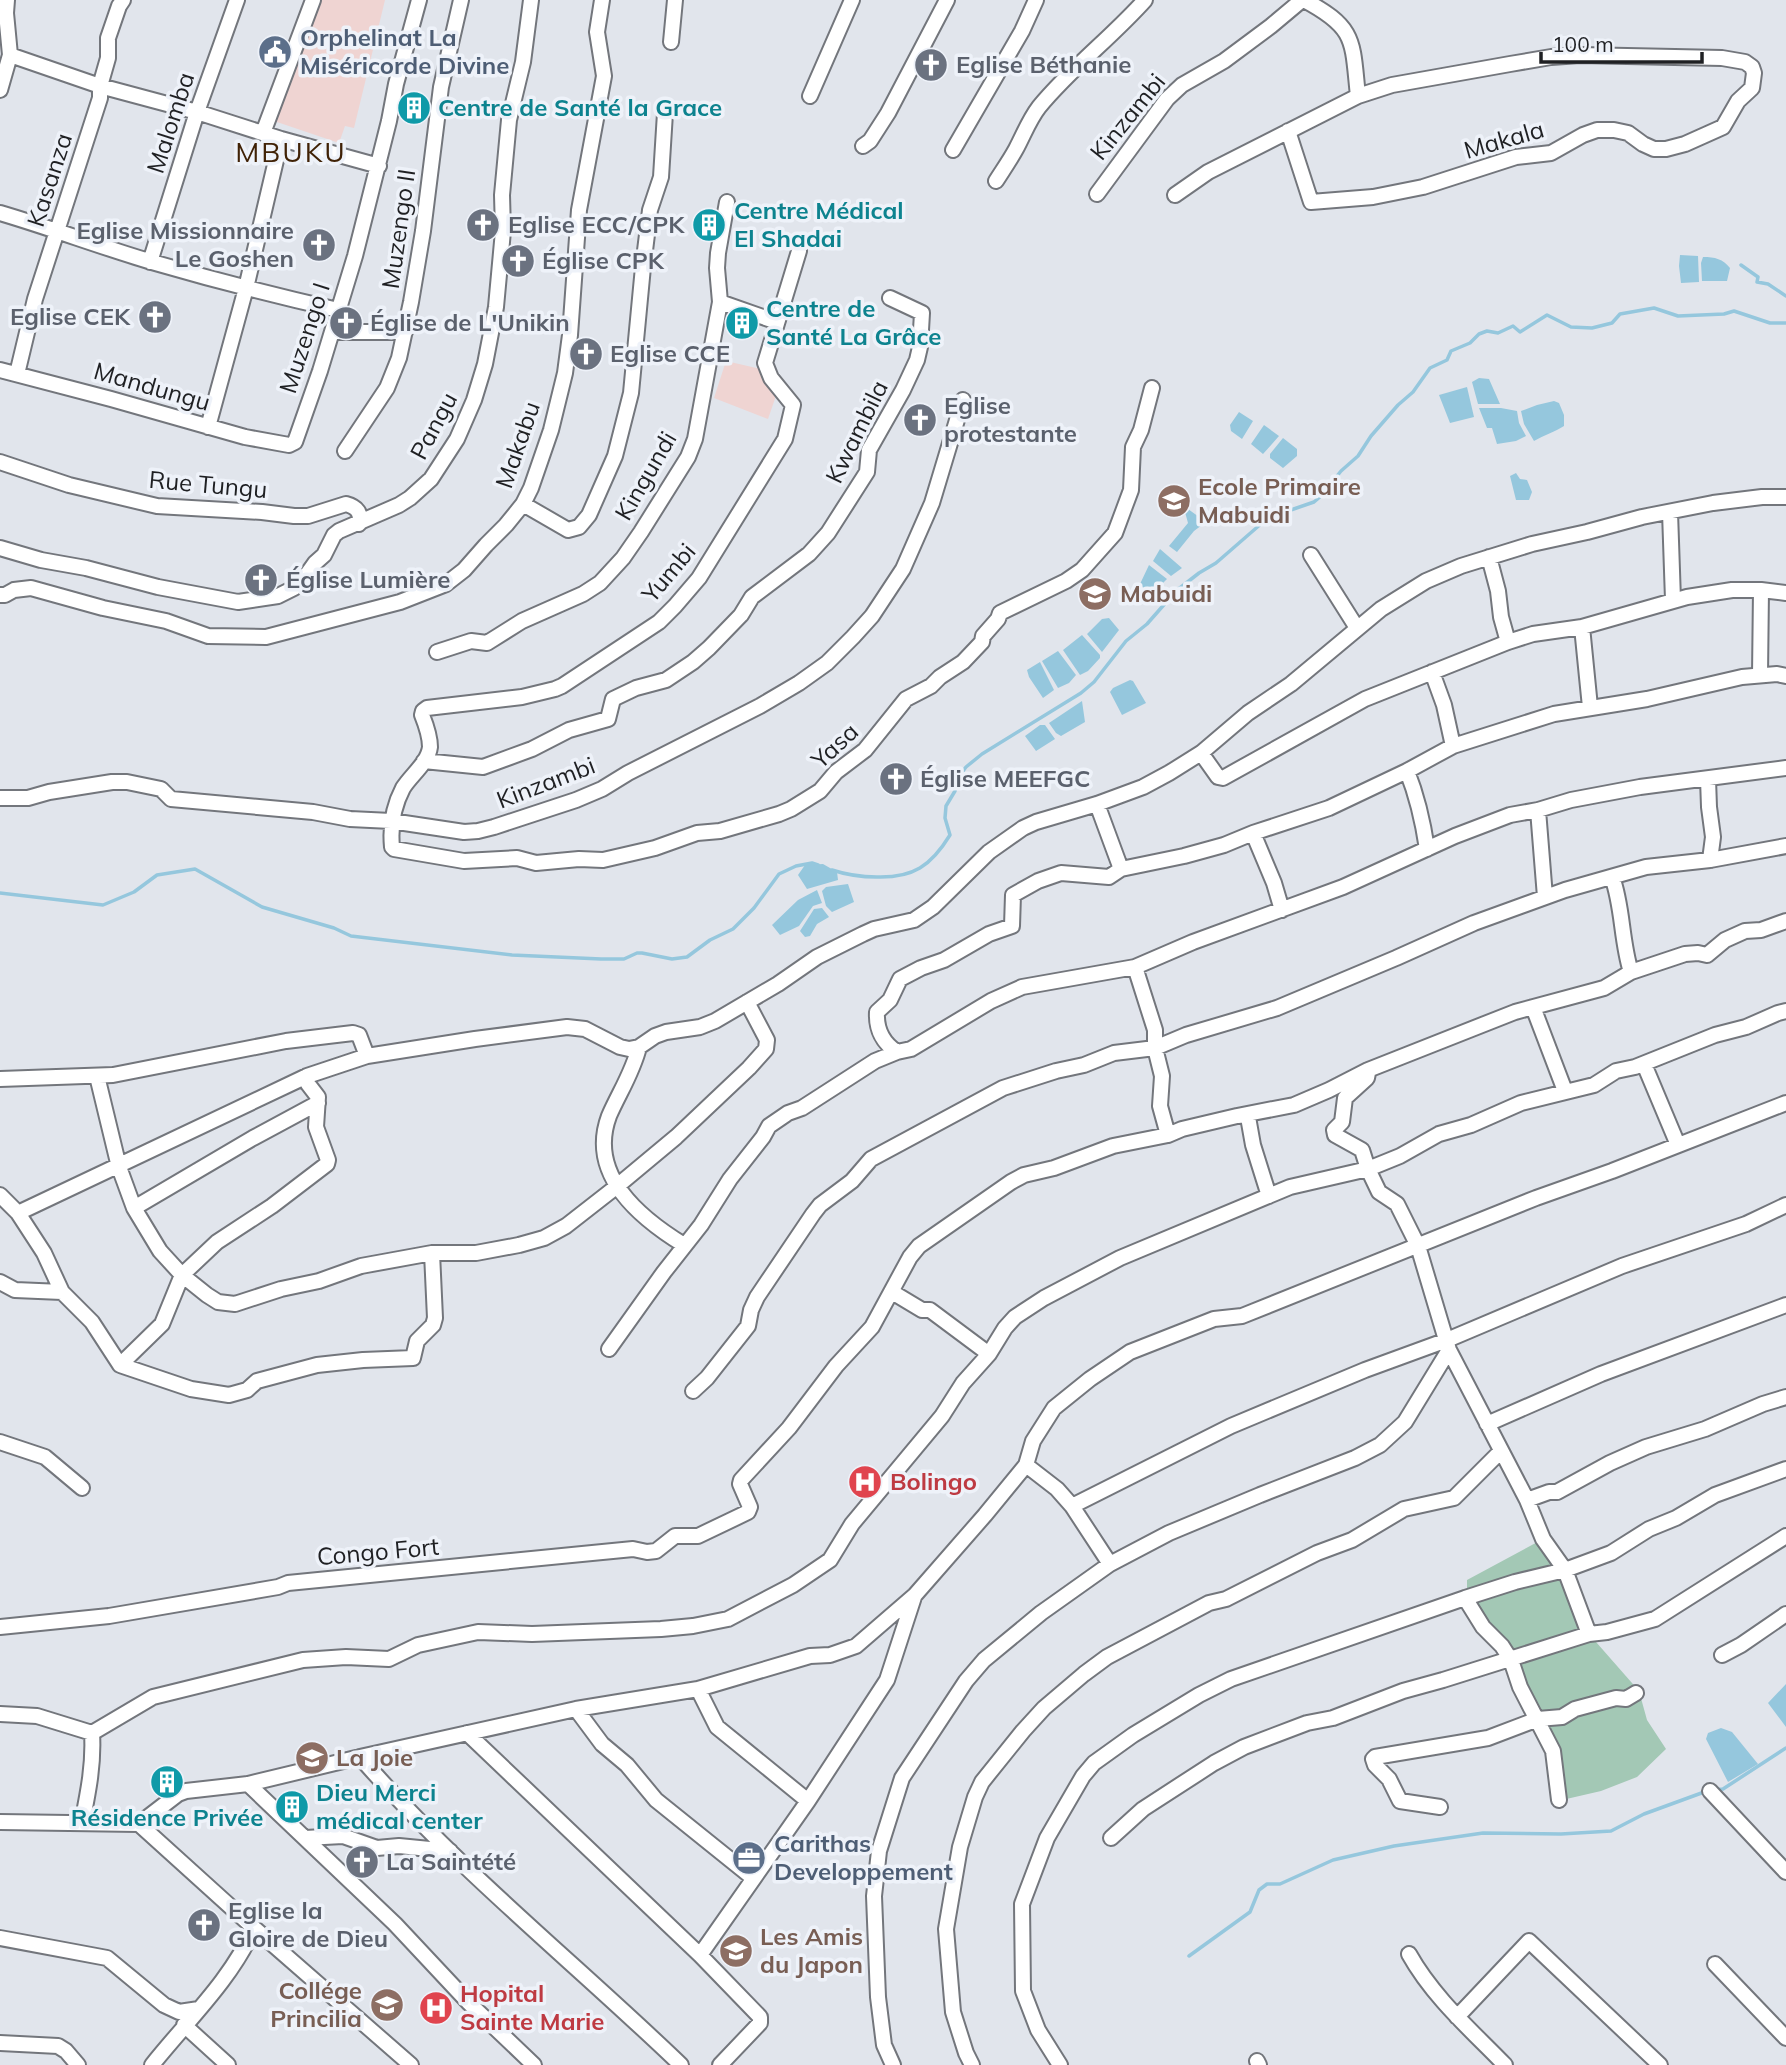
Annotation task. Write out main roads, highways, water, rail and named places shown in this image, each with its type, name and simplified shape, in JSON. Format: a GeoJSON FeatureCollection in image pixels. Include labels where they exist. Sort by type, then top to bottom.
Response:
{"type":"FeatureCollection","features":[{"type":"Feature","properties":{"kind":"water"},"geometry":{"type":"Polygon","coordinates":[[[1680,255],[1698,256],[1699,282],[1681,283],[1680,255]]]}},
{"type":"Feature","properties":{"kind":"water"},"geometry":{"type":"Polygon","coordinates":[[[1703,257],[1725,262],[1730,268],[1727,281],[1702,281],[1703,257]]]}},
{"type":"Feature","properties":{"kind":"water"},"geometry":{"type":"Polygon","coordinates":[[[1479,378],[1489,379],[1500,404],[1478,404],[1472,382],[1479,378]]]}},
{"type":"Feature","properties":{"kind":"water"},"geometry":{"type":"Polygon","coordinates":[[[1467,387],[1474,417],[1450,423],[1439,395],[1467,387]]]}},
{"type":"Feature","properties":{"kind":"water"},"geometry":{"type":"Polygon","coordinates":[[[1554,401],[1559,403],[1564,415],[1564,426],[1534,441],[1524,424],[1521,411],[1554,401]]]}},
{"type":"Feature","properties":{"kind":"water"},"geometry":{"type":"Polygon","coordinates":[[[1479,408],[1517,411],[1519,423],[1526,436],[1516,441],[1497,444],[1492,428],[1487,428],[1479,408]]]}},
{"type":"Feature","properties":{"kind":"water"},"geometry":{"type":"Polygon","coordinates":[[[1239,412],[1253,421],[1242,439],[1231,431],[1230,425],[1239,412]]]}},
{"type":"Feature","properties":{"kind":"water"},"geometry":{"type":"Polygon","coordinates":[[[1264,425],[1279,436],[1263,454],[1251,444],[1264,425]]]}},
{"type":"Feature","properties":{"kind":"water"},"geometry":{"type":"Polygon","coordinates":[[[1283,438],[1297,449],[1297,456],[1283,468],[1270,458],[1270,454],[1283,438]]]}},
{"type":"Feature","properties":{"kind":"water"},"geometry":{"type":"Polygon","coordinates":[[[1516,473],[1520,479],[1527,480],[1532,492],[1529,500],[1516,500],[1510,476],[1516,473]]]}},
{"type":"Feature","properties":{"kind":"water"},"geometry":{"type":"Polygon","coordinates":[[[1188,509],[1206,522],[1194,531],[1177,552],[1169,546],[1188,523],[1185,512],[1188,509]]]}},
{"type":"Feature","properties":{"kind":"water"},"geometry":{"type":"Polygon","coordinates":[[[1160,549],[1182,568],[1171,576],[1153,561],[1160,549]]]}},
{"type":"Feature","properties":{"kind":"water"},"geometry":{"type":"Polygon","coordinates":[[[1149,565],[1167,579],[1150,596],[1140,584],[1149,565]]]}},
{"type":"Feature","properties":{"kind":"water"},"geometry":{"type":"Polygon","coordinates":[[[1109,618],[1119,630],[1102,652],[1087,634],[1102,619],[1109,618]]]}},
{"type":"Feature","properties":{"kind":"water"},"geometry":{"type":"Polygon","coordinates":[[[1082,635],[1100,658],[1088,671],[1080,675],[1063,650],[1082,635]]]}},
{"type":"Feature","properties":{"kind":"water"},"geometry":{"type":"Polygon","coordinates":[[[1058,651],[1076,675],[1069,683],[1058,688],[1042,661],[1058,651]]]}},
{"type":"Feature","properties":{"kind":"water"},"geometry":{"type":"Polygon","coordinates":[[[1040,662],[1054,690],[1043,698],[1027,670],[1040,662]]]}},
{"type":"Feature","properties":{"kind":"water"},"geometry":{"type":"Polygon","coordinates":[[[1130,680],[1146,703],[1122,715],[1110,692],[1130,680]]]}},
{"type":"Feature","properties":{"kind":"water"},"geometry":{"type":"Polygon","coordinates":[[[1082,701],[1085,722],[1061,736],[1056,733],[1049,723],[1082,701]]]}},
{"type":"Feature","properties":{"kind":"water"},"geometry":{"type":"Polygon","coordinates":[[[1040,725],[1045,725],[1055,739],[1036,751],[1025,736],[1040,725]]]}},
{"type":"Feature","properties":{"kind":"water"},"geometry":{"type":"Polygon","coordinates":[[[823,864],[837,872],[838,880],[807,889],[798,875],[805,865],[823,864]]]}},
{"type":"Feature","properties":{"kind":"water"},"geometry":{"type":"Polygon","coordinates":[[[848,884],[854,902],[832,912],[826,906],[822,891],[826,887],[848,884]]]}},
{"type":"Feature","properties":{"kind":"water"},"geometry":{"type":"Polygon","coordinates":[[[817,890],[822,903],[813,906],[799,926],[780,935],[772,925],[798,900],[817,890]]]}},
{"type":"Feature","properties":{"kind":"water"},"geometry":{"type":"Polygon","coordinates":[[[822,908],[829,917],[817,924],[810,936],[805,937],[800,931],[814,909],[822,908]]]}},
{"type":"Feature","properties":{"kind":"water"},"geometry":{"type":"Polygon","coordinates":[[[1786,1684],[1786,1727],[1768,1703],[1786,1684]]]}},
{"type":"Feature","properties":{"kind":"water"},"geometry":{"type":"Polygon","coordinates":[[[1721,1728],[1732,1732],[1758,1764],[1728,1782],[1706,1739],[1708,1733],[1721,1728]]]}},
{"type":"Feature","properties":{"kind":"waterway"},"geometry":{"type":"LineString","coordinates":[[1741,265],[1758,277],[1757,282],[1768,284],[1786,296]]}},
{"type":"Feature","properties":{"kind":"waterway"},"geometry":{"type":"LineString","coordinates":[[832,870],[860,876],[890,877],[911,872],[928,862],[950,835],[945,818],[946,806],[955,791],[957,779],[966,767],[982,754],[1081,693],[1094,682],[1126,641],[1147,624],[1176,591],[1216,563],[1262,523],[1314,502],[1358,456],[1371,436],[1413,392],[1430,368],[1447,360],[1451,351],[1470,343],[1479,334],[1487,331],[1498,333],[1513,326],[1520,332],[1547,315],[1571,327],[1592,328],[1612,323],[1620,314],[1654,308],[1678,316],[1734,311],[1770,323],[1786,323]]}},
{"type":"Feature","properties":{"kind":"waterway"},"geometry":{"type":"LineString","coordinates":[[0,893],[103,905],[134,892],[157,875],[195,869],[262,907],[334,928],[351,936],[512,955],[624,959],[642,953],[672,959],[687,957],[710,940],[733,929],[754,908],[779,874],[796,866],[812,863],[818,865]]}},
{"type":"Feature","properties":{"kind":"waterway"},"geometry":{"type":"LineString","coordinates":[[1714,1790],[1723,1789],[1786,1748]]}},
{"type":"Feature","properties":{"kind":"waterway"},"geometry":{"type":"LineString","coordinates":[[1189,1956],[1250,1912],[1259,1890],[1267,1884],[1280,1884],[1333,1860],[1394,1846],[1483,1833],[1561,1834],[1611,1831],[1644,1814],[1707,1791]]}},
{"type":"Feature","properties":{"kind":"place","name":"Orphelinat La Miséricorde Divine"},"geometry":{"type":"Point","coordinates":[275,52]}},
{"type":"Feature","properties":{"kind":"place","name":"Eglise Béthanie"},"geometry":{"type":"Point","coordinates":[931,65]}},
{"type":"Feature","properties":{"kind":"place","name":"Centre de Santé la Grace"},"geometry":{"type":"Point","coordinates":[414,108]}},
{"type":"Feature","properties":{"kind":"place","name":"Eglise ECC/CPK"},"geometry":{"type":"Point","coordinates":[483,225]}},
{"type":"Feature","properties":{"kind":"place","name":"Centre Médical El Shadai"},"geometry":{"type":"Point","coordinates":[709,225]}},
{"type":"Feature","properties":{"kind":"place","name":"Eglise Missionnaire Le Goshen"},"geometry":{"type":"Point","coordinates":[319,245]}},
{"type":"Feature","properties":{"kind":"place","name":"Église CPK"},"geometry":{"type":"Point","coordinates":[518,261]}},
{"type":"Feature","properties":{"kind":"place","name":"Eglise CEK"},"geometry":{"type":"Point","coordinates":[155,317]}},
{"type":"Feature","properties":{"kind":"place","name":"Église de L'Unikin"},"geometry":{"type":"Point","coordinates":[346,323]}},
{"type":"Feature","properties":{"kind":"place","name":"Centre de Santé La Grâce"},"geometry":{"type":"Point","coordinates":[742,323]}},
{"type":"Feature","properties":{"kind":"place","name":"Eglise CCE"},"geometry":{"type":"Point","coordinates":[586,354]}},
{"type":"Feature","properties":{"kind":"place","name":"Eglise protestante"},"geometry":{"type":"Point","coordinates":[920,420]}},
{"type":"Feature","properties":{"kind":"place","name":"Ecole Primaire Mabuidi"},"geometry":{"type":"Point","coordinates":[1174,501]}},
{"type":"Feature","properties":{"kind":"place","name":"Église Lumière"},"geometry":{"type":"Point","coordinates":[261,580]}},
{"type":"Feature","properties":{"kind":"place","name":"Mabuidi"},"geometry":{"type":"Point","coordinates":[1095,594]}},
{"type":"Feature","properties":{"kind":"place","name":"Église MEEFGC"},"geometry":{"type":"Point","coordinates":[896,779]}},
{"type":"Feature","properties":{"kind":"place","name":"Bolingo"},"geometry":{"type":"Point","coordinates":[865,1482]}},
{"type":"Feature","properties":{"kind":"place","name":"La Joie"},"geometry":{"type":"Point","coordinates":[312,1758]}},
{"type":"Feature","properties":{"kind":"place","name":"Résidence Privée"},"geometry":{"type":"Point","coordinates":[167,1782]}},
{"type":"Feature","properties":{"kind":"place","name":"Dieu Merci médical center"},"geometry":{"type":"Point","coordinates":[292,1807]}},
{"type":"Feature","properties":{"kind":"place","name":"Carithas Developpement"},"geometry":{"type":"Point","coordinates":[749,1858]}},
{"type":"Feature","properties":{"kind":"place","name":"La Saintété"},"geometry":{"type":"Point","coordinates":[362,1862]}},
{"type":"Feature","properties":{"kind":"place","name":"Eglise la Gloire de Dieu"},"geometry":{"type":"Point","coordinates":[204,1925]}},
{"type":"Feature","properties":{"kind":"place","name":"Les Amis du Japon"},"geometry":{"type":"Point","coordinates":[736,1951]}},
{"type":"Feature","properties":{"kind":"place","name":"Collége Princilia"},"geometry":{"type":"Point","coordinates":[387,2005]}},
{"type":"Feature","properties":{"kind":"place","name":"Hopital Sainte Marie"},"geometry":{"type":"Point","coordinates":[436,2008]}},
{"type":"Feature","properties":{"kind":"district","name":"MBUKU"},"geometry":{"type":"Point","coordinates":[291,152]}}]}
